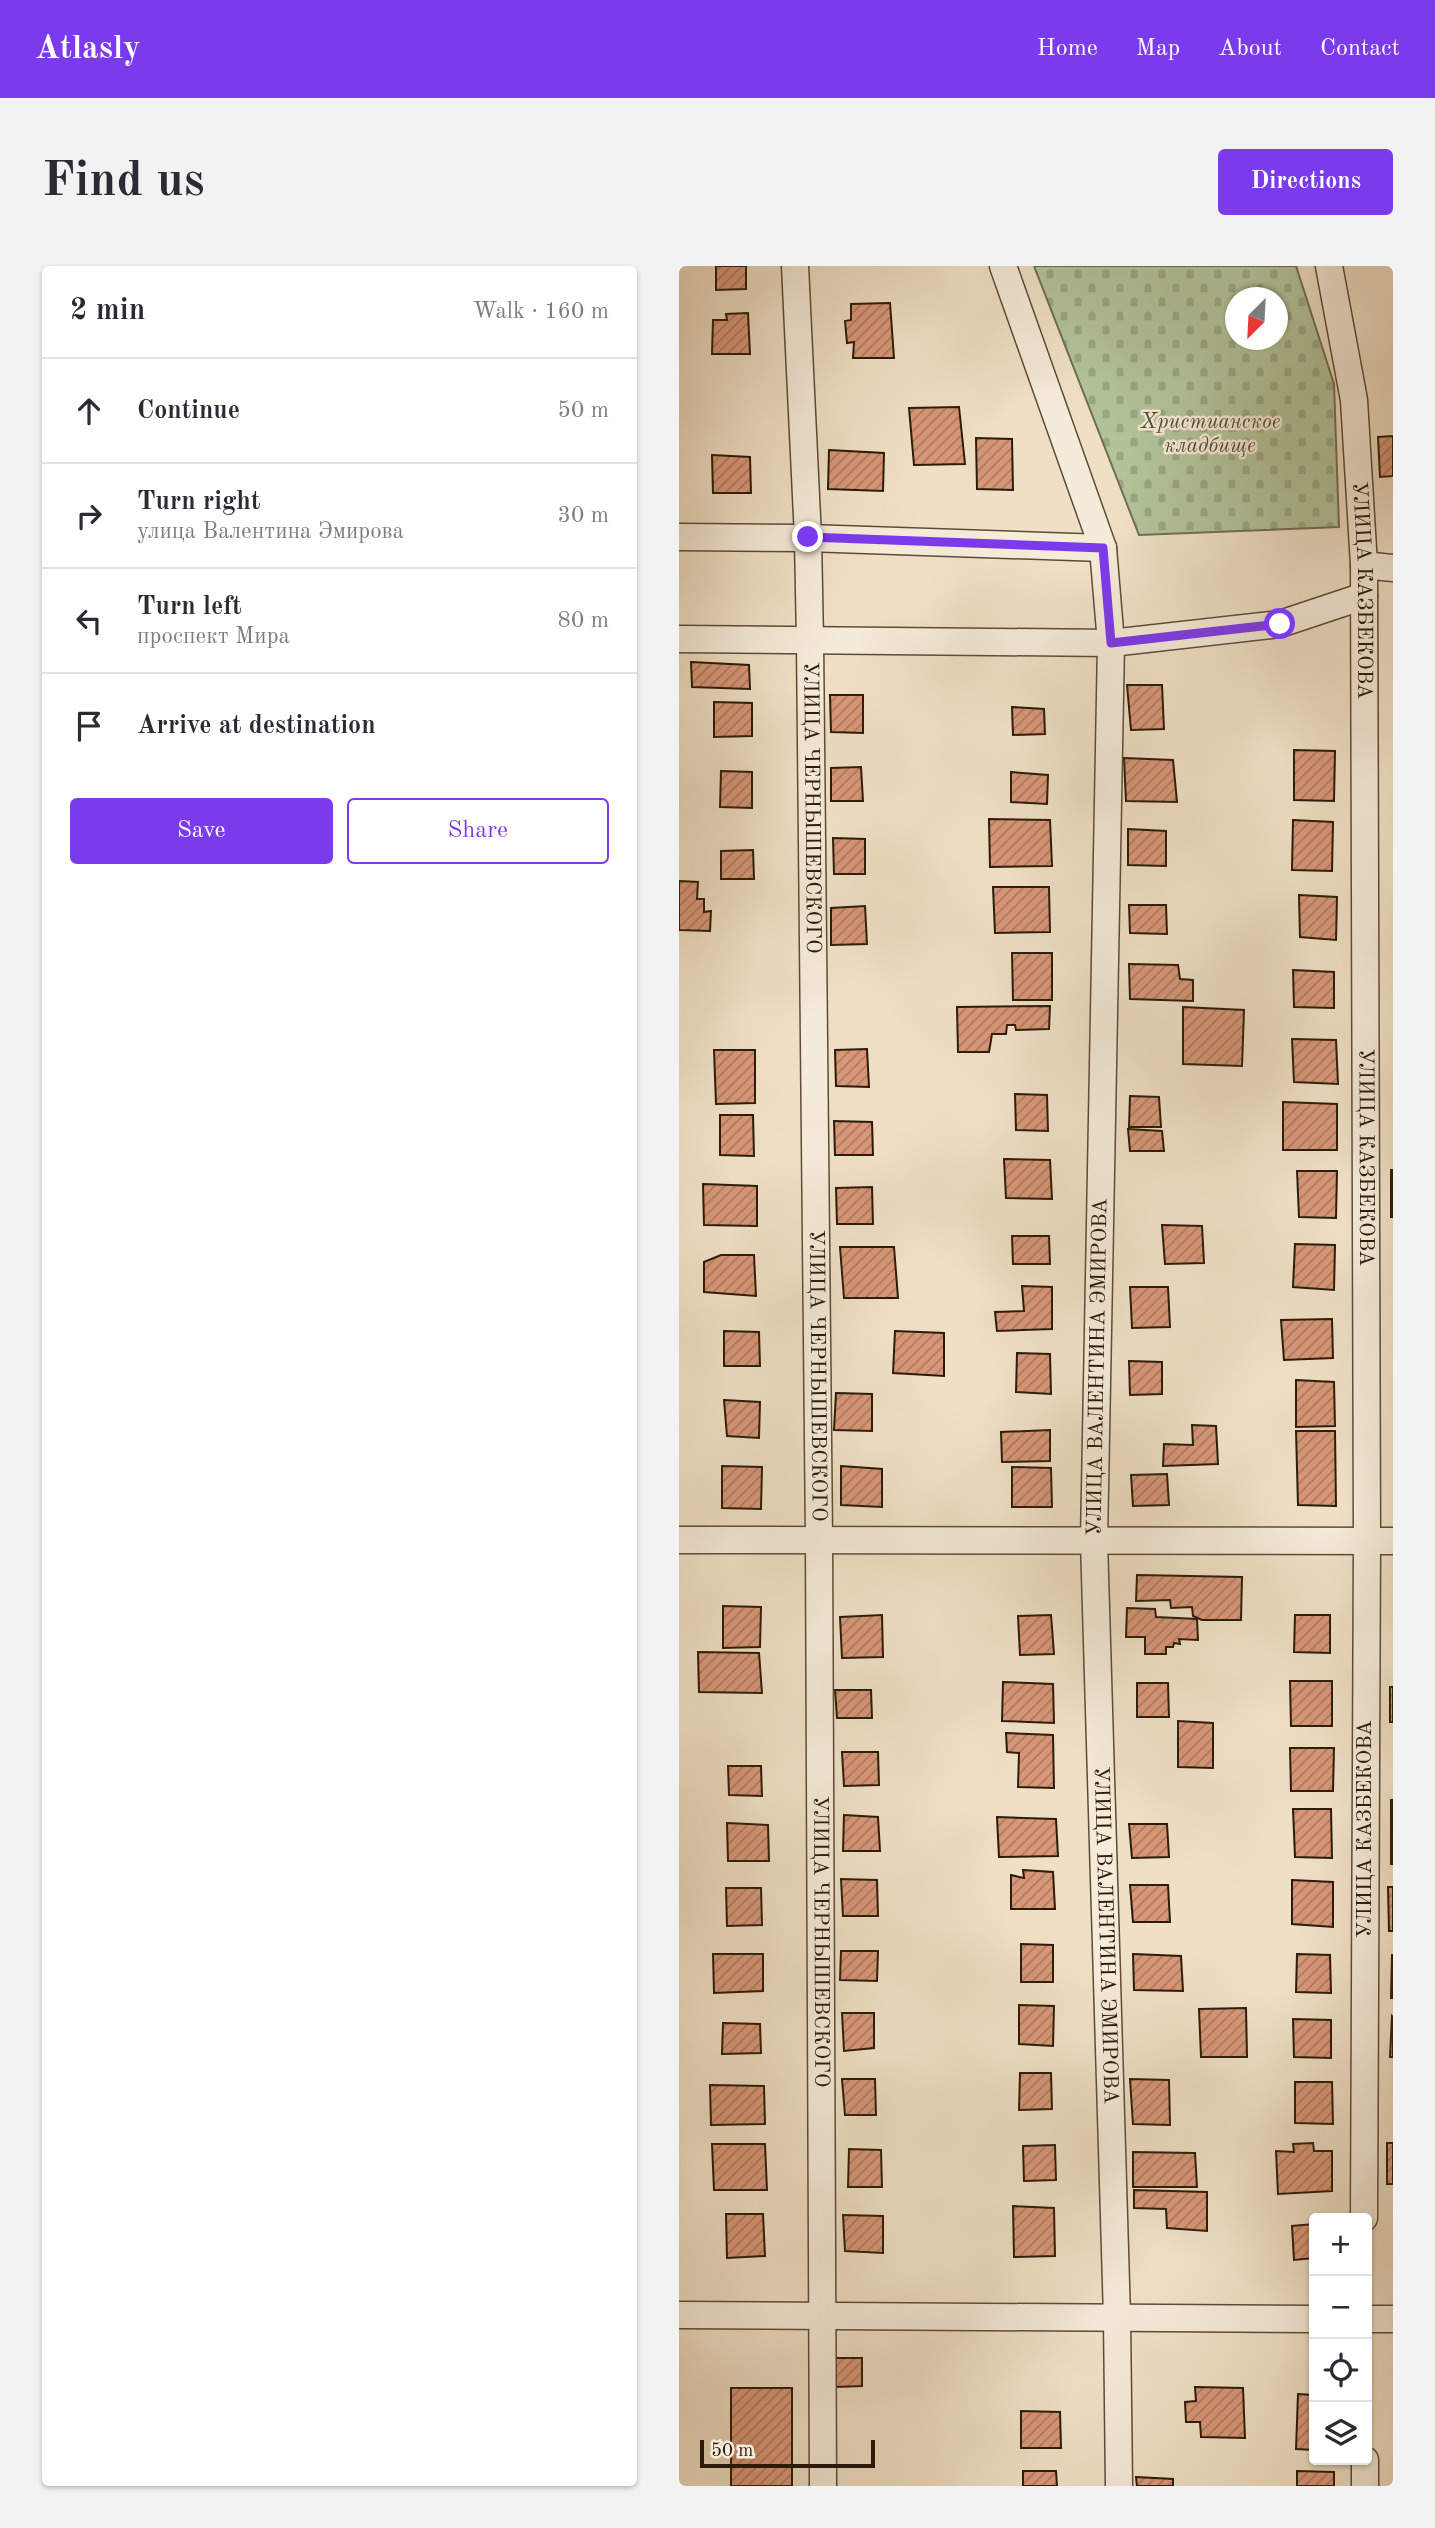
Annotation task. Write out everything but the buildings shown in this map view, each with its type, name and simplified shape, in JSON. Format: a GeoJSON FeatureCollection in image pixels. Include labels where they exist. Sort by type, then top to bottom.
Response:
{"type":"FeatureCollection","features":[{"type":"Feature","properties":{"kind":"street","name":"УЛИЦА ЧЕРНЫШЕВСКОГО"},"geometry":{"type":"LineString","coordinates":[[795,266],[808,537],[810,642],[819,1540],[823,2486]]}},
{"type":"Feature","properties":{"kind":"street","name":"УЛИЦА ВАЛЕНТИНА ЭМИРОВА"},"geometry":{"type":"LineString","coordinates":[[1003,266],[1103,548],[1111,643],[1094,1541],[1117,2318],[1119,2486]]}},
{"type":"Feature","properties":{"kind":"street","name":"УЛИЦА КАЗБЕКОВА"},"geometry":{"type":"LineString","coordinates":[[1329,266],[1353,400],[1364,565],[1367,1541],[1364,2213]]}},
{"type":"Feature","properties":{"kind":"street"},"geometry":{"type":"LineString","coordinates":[[679,537],[808,537],[1103,548]]}},
{"type":"Feature","properties":{"kind":"street"},"geometry":{"type":"LineString","coordinates":[[1364,565],[1393,568]]}},
{"type":"Feature","properties":{"kind":"street"},"geometry":{"type":"LineString","coordinates":[[679,639],[1111,643],[1280,624],[1364,596]]}},
{"type":"Feature","properties":{"kind":"street"},"geometry":{"type":"LineString","coordinates":[[679,1540],[1393,1541]]}},
{"type":"Feature","properties":{"kind":"street"},"geometry":{"type":"LineString","coordinates":[[679,2315],[1309,2319]]}},
{"type":"Feature","properties":{"kind":"street"},"geometry":{"type":"LineString","coordinates":[[1372,2319],[1393,2319]]}},
{"type":"Feature","properties":{"kind":"street"},"geometry":{"type":"LineString","coordinates":[[1365,2465],[1366,2486]]}},
{"type":"Feature","properties":{"kind":"green space","name":"Христианское кладбище"},"geometry":{"type":"Polygon","coordinates":[[[1034,266],[1296,266],[1334,384],[1339,527],[1139,535],[1034,266]]]}},
{"type":"Feature","properties":{"kind":"route"},"geometry":{"type":"LineString","coordinates":[[808,537],[1103,548],[1111,643],[1280,624]]}}]}
